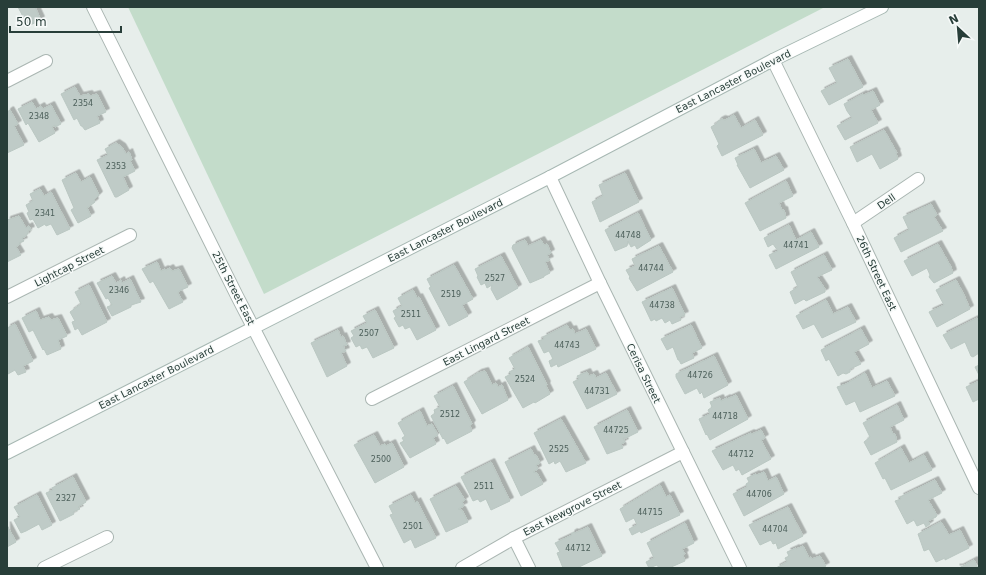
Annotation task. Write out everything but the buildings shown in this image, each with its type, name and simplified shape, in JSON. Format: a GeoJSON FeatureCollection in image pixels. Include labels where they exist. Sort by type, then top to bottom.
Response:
{"type":"FeatureCollection","features":[{"type":"Feature","properties":{"kind":"street","name":"25th Street East"},"geometry":{"type":"LineString","coordinates":[[93,7],[254,327],[378,568]]}},
{"type":"Feature","properties":{"kind":"street","name":"East Lancaster Boulevard"},"geometry":{"type":"LineString","coordinates":[[7,452],[550,177],[773,60],[882,7]]}},
{"type":"Feature","properties":{"kind":"street","name":"26th Street East"},"geometry":{"type":"LineString","coordinates":[[773,60],[853,223],[979,488]]}},
{"type":"Feature","properties":{"kind":"street"},"geometry":{"type":"LineString","coordinates":[[7,81],[46,61]]}},
{"type":"Feature","properties":{"kind":"street","name":"Cerisa Street"},"geometry":{"type":"LineString","coordinates":[[550,177],[600,283],[740,568]]}},
{"type":"Feature","properties":{"kind":"street","name":"Dell"},"geometry":{"type":"LineString","coordinates":[[853,223],[918,179]]}},
{"type":"Feature","properties":{"kind":"street","name":"Lightcap Street"},"geometry":{"type":"LineString","coordinates":[[7,297],[130,235]]}},
{"type":"Feature","properties":{"kind":"street","name":"East Lingard Street"},"geometry":{"type":"LineString","coordinates":[[372,399],[600,283]]}},
{"type":"Feature","properties":{"kind":"street","name":"East Newgrove Street"},"geometry":{"type":"LineString","coordinates":[[462,568],[514,538],[683,452]]}},
{"type":"Feature","properties":{"kind":"street"},"geometry":{"type":"LineString","coordinates":[[44,568],[107,537]]}},
{"type":"Feature","properties":{"kind":"street"},"geometry":{"type":"LineString","coordinates":[[514,538],[528,568]]}},
{"type":"Feature","properties":{"kind":"green space"},"geometry":{"type":"Polygon","coordinates":[[[128,7],[825,7],[264,294],[128,7]]]}}]}
